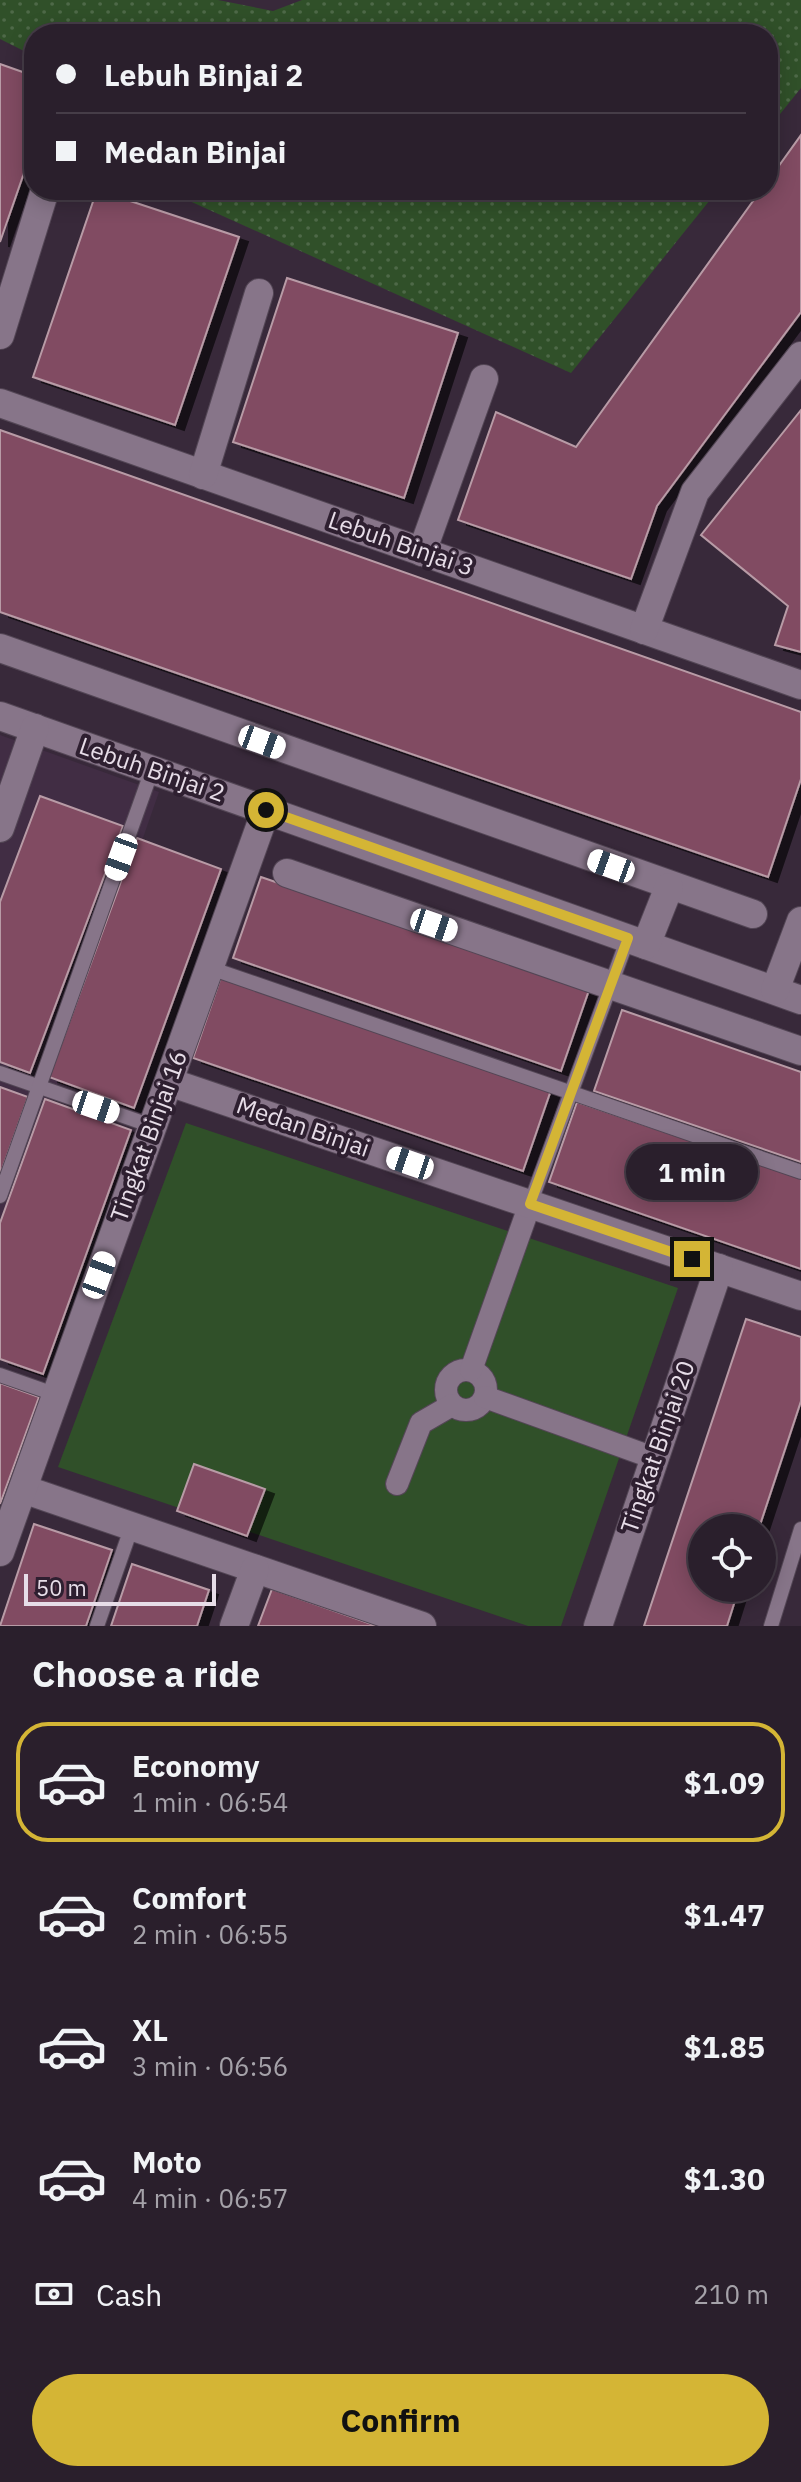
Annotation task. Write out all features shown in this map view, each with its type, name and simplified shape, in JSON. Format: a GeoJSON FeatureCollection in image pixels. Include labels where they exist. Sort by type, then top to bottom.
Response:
{"type":"FeatureCollection","features":[{"type":"Feature","properties":{"kind":"street"},"geometry":{"type":"LineString","coordinates":[[0,335],[42,200]]}},
{"type":"Feature","properties":{"kind":"street"},"geometry":{"type":"LineString","coordinates":[[203,475],[259,293]]}},
{"type":"Feature","properties":{"kind":"street"},"geometry":{"type":"LineString","coordinates":[[644,630],[695,492],[801,356]]}},
{"type":"Feature","properties":{"kind":"street"},"geometry":{"type":"LineString","coordinates":[[422,552],[484,379]]}},
{"type":"Feature","properties":{"kind":"street","name":"Lebuh Binjai 3"},"geometry":{"type":"LineString","coordinates":[[0,403],[801,685]]}},
{"type":"Feature","properties":{"kind":"street"},"geometry":{"type":"LineString","coordinates":[[0,648],[669,887],[753,914]]}},
{"type":"Feature","properties":{"kind":"street","name":"Lebuh Binjai 2"},"geometry":{"type":"LineString","coordinates":[[0,716],[788,995]]}},
{"type":"Feature","properties":{"kind":"street"},"geometry":{"type":"LineString","coordinates":[[0,828],[35,728]]}},
{"type":"Feature","properties":{"kind":"street","name":"Tingkat Binjai 16"},"geometry":{"type":"LineString","coordinates":[[0,1552],[266,810]]}},
{"type":"Feature","properties":{"kind":"street"},"geometry":{"type":"LineString","coordinates":[[287,873],[801,1051]]}},
{"type":"Feature","properties":{"kind":"street"},"geometry":{"type":"LineString","coordinates":[[637,942],[669,887]]}},
{"type":"Feature","properties":{"kind":"street"},"geometry":{"type":"LineString","coordinates":[[788,995],[799,927]]}},
{"type":"Feature","properties":{"kind":"street","name":"Medan Binjai"},"geometry":{"type":"LineString","coordinates":[[169,1082],[801,1296]]}},
{"type":"Feature","properties":{"kind":"street"},"geometry":{"type":"LineString","coordinates":[[471,1370],[530,1204]]}},
{"type":"Feature","properties":{"kind":"street","name":"Tingkat Binjai 20"},"geometry":{"type":"LineString","coordinates":[[598,1626],[719,1268]]}},
{"type":"Feature","properties":{"kind":"street"},"geometry":{"type":"LineString","coordinates":[[471,1370],[485,1382],[485,1397],[475,1409],[461,1410],[452,1405],[446,1396],[448,1382],[457,1372],[471,1370]]}},
{"type":"Feature","properties":{"kind":"street"},"geometry":{"type":"LineString","coordinates":[[485,1397],[654,1458]]}},
{"type":"Feature","properties":{"kind":"street"},"geometry":{"type":"LineString","coordinates":[[397,1484],[421,1423],[452,1405]]}},
{"type":"Feature","properties":{"kind":"street"},"geometry":{"type":"LineString","coordinates":[[23,1489],[422,1626]]}},
{"type":"Feature","properties":{"kind":"street"},"geometry":{"type":"LineString","coordinates":[[234,1626],[255,1569]]}},
{"type":"Feature","properties":{"kind":"lane"},"geometry":{"type":"LineString","coordinates":[[0,1196],[152,770]]}},
{"type":"Feature","properties":{"kind":"lane"},"geometry":{"type":"LineString","coordinates":[[530,1204],[611,987],[637,942]]}},
{"type":"Feature","properties":{"kind":"lane"},"geometry":{"type":"LineString","coordinates":[[210,968],[801,1172]]}},
{"type":"Feature","properties":{"kind":"lane"},"geometry":{"type":"LineString","coordinates":[[0,1073],[152,1126]]}},
{"type":"Feature","properties":{"kind":"lane"},"geometry":{"type":"LineString","coordinates":[[0,1375],[57,1395]]}},
{"type":"Feature","properties":{"kind":"lane"},"geometry":{"type":"LineString","coordinates":[[97,1626],[132,1526]]}},
{"type":"Feature","properties":{"kind":"lane"},"geometry":{"type":"LineString","coordinates":[[771,1626],[801,1529]]}},
{"type":"Feature","properties":{"kind":"shaded area"},"geometry":{"type":"Polygon","coordinates":[[[0,735],[159,792],[0,1248],[0,735]]]}},
{"type":"Feature","properties":{"kind":"green space"},"geometry":{"type":"Polygon","coordinates":[[[0,0],[218,0],[273,11],[302,0],[801,0],[801,88],[778,117],[778,24],[24,24],[24,51],[0,39],[0,0]]]}},
{"type":"Feature","properties":{"kind":"green space"},"geometry":{"type":"Polygon","coordinates":[[[187,200],[710,200],[571,373],[187,200]]]}},
{"type":"Feature","properties":{"kind":"green space"},"geometry":{"type":"Polygon","coordinates":[[[186,1123],[678,1288],[561,1626],[528,1626],[58,1467],[186,1123]]]}},
{"type":"Feature","properties":{"kind":"building"},"geometry":{"type":"Polygon","coordinates":[[[0,64],[24,72],[24,173],[0,242],[0,64]]]}},
{"type":"Feature","properties":{"kind":"building"},"geometry":{"type":"Polygon","coordinates":[[[801,135],[801,312],[657,506],[631,579],[458,520],[496,412],[576,447],[754,200],[778,200],[778,167],[801,135]]]}},
{"type":"Feature","properties":{"kind":"building"},"geometry":{"type":"Polygon","coordinates":[[[94,200],[127,200],[239,237],[175,425],[33,377],[94,200]]]}},
{"type":"Feature","properties":{"kind":"building"},"geometry":{"type":"Polygon","coordinates":[[[287,278],[458,333],[404,498],[233,442],[287,278]]]}},
{"type":"Feature","properties":{"kind":"building"},"geometry":{"type":"Polygon","coordinates":[[[801,410],[801,652],[775,645],[788,606],[701,535],[801,410]]]}},
{"type":"Feature","properties":{"kind":"building"},"geometry":{"type":"Polygon","coordinates":[[[0,430],[801,712],[801,779],[768,877],[0,612],[0,430]]]}},
{"type":"Feature","properties":{"kind":"building"},"geometry":{"type":"Polygon","coordinates":[[[40,796],[123,826],[30,1073],[0,1062],[0,902],[40,796]]]}},
{"type":"Feature","properties":{"kind":"building"},"geometry":{"type":"Polygon","coordinates":[[[137,838],[221,869],[134,1108],[49,1077],[137,838]]]}},
{"type":"Feature","properties":{"kind":"building"},"geometry":{"type":"Polygon","coordinates":[[[261,877],[589,990],[561,1071],[233,958],[261,877]]]}},
{"type":"Feature","properties":{"kind":"building"},"geometry":{"type":"Polygon","coordinates":[[[221,977],[551,1090],[523,1171],[193,1058],[221,977]]]}},
{"type":"Feature","properties":{"kind":"building"},"geometry":{"type":"Polygon","coordinates":[[[622,1010],[801,1072],[801,1162],[594,1091],[622,1010]]]}},
{"type":"Feature","properties":{"kind":"building"},"geometry":{"type":"Polygon","coordinates":[[[0,1087],[28,1097],[0,1175],[0,1087]]]}},
{"type":"Feature","properties":{"kind":"building"},"geometry":{"type":"Polygon","coordinates":[[[45,1099],[131,1130],[43,1374],[0,1359],[0,1223],[45,1099]]]}},
{"type":"Feature","properties":{"kind":"building"},"geometry":{"type":"Polygon","coordinates":[[[577,1102],[801,1178],[801,1269],[549,1182],[577,1102]]]}},
{"type":"Feature","properties":{"kind":"building"},"geometry":{"type":"Polygon","coordinates":[[[746,1319],[801,1337],[801,1401],[764,1514],[688,1514],[688,1602],[735,1602],[727,1626],[644,1626],[746,1319]]]}},
{"type":"Feature","properties":{"kind":"building"},"geometry":{"type":"Polygon","coordinates":[[[0,1383],[39,1397],[0,1504],[0,1383]]]}},
{"type":"Feature","properties":{"kind":"building"},"geometry":{"type":"Polygon","coordinates":[[[194,1464],[265,1489],[247,1536],[177,1511],[194,1464]]]}},
{"type":"Feature","properties":{"kind":"building"},"geometry":{"type":"Polygon","coordinates":[[[34,1524],[112,1550],[86,1626],[0,1626],[34,1524]]]}},
{"type":"Feature","properties":{"kind":"building"},"geometry":{"type":"Polygon","coordinates":[[[132,1564],[209,1590],[197,1626],[111,1626],[132,1564]]]}},
{"type":"Feature","properties":{"kind":"building"},"geometry":{"type":"Polygon","coordinates":[[[272,1589],[377,1626],[258,1626],[272,1589]]]}},
{"type":"Feature","properties":{"kind":"route"},"geometry":{"type":"LineString","coordinates":[[266,810],[628,938],[530,1204],[692,1259]]}}]}
